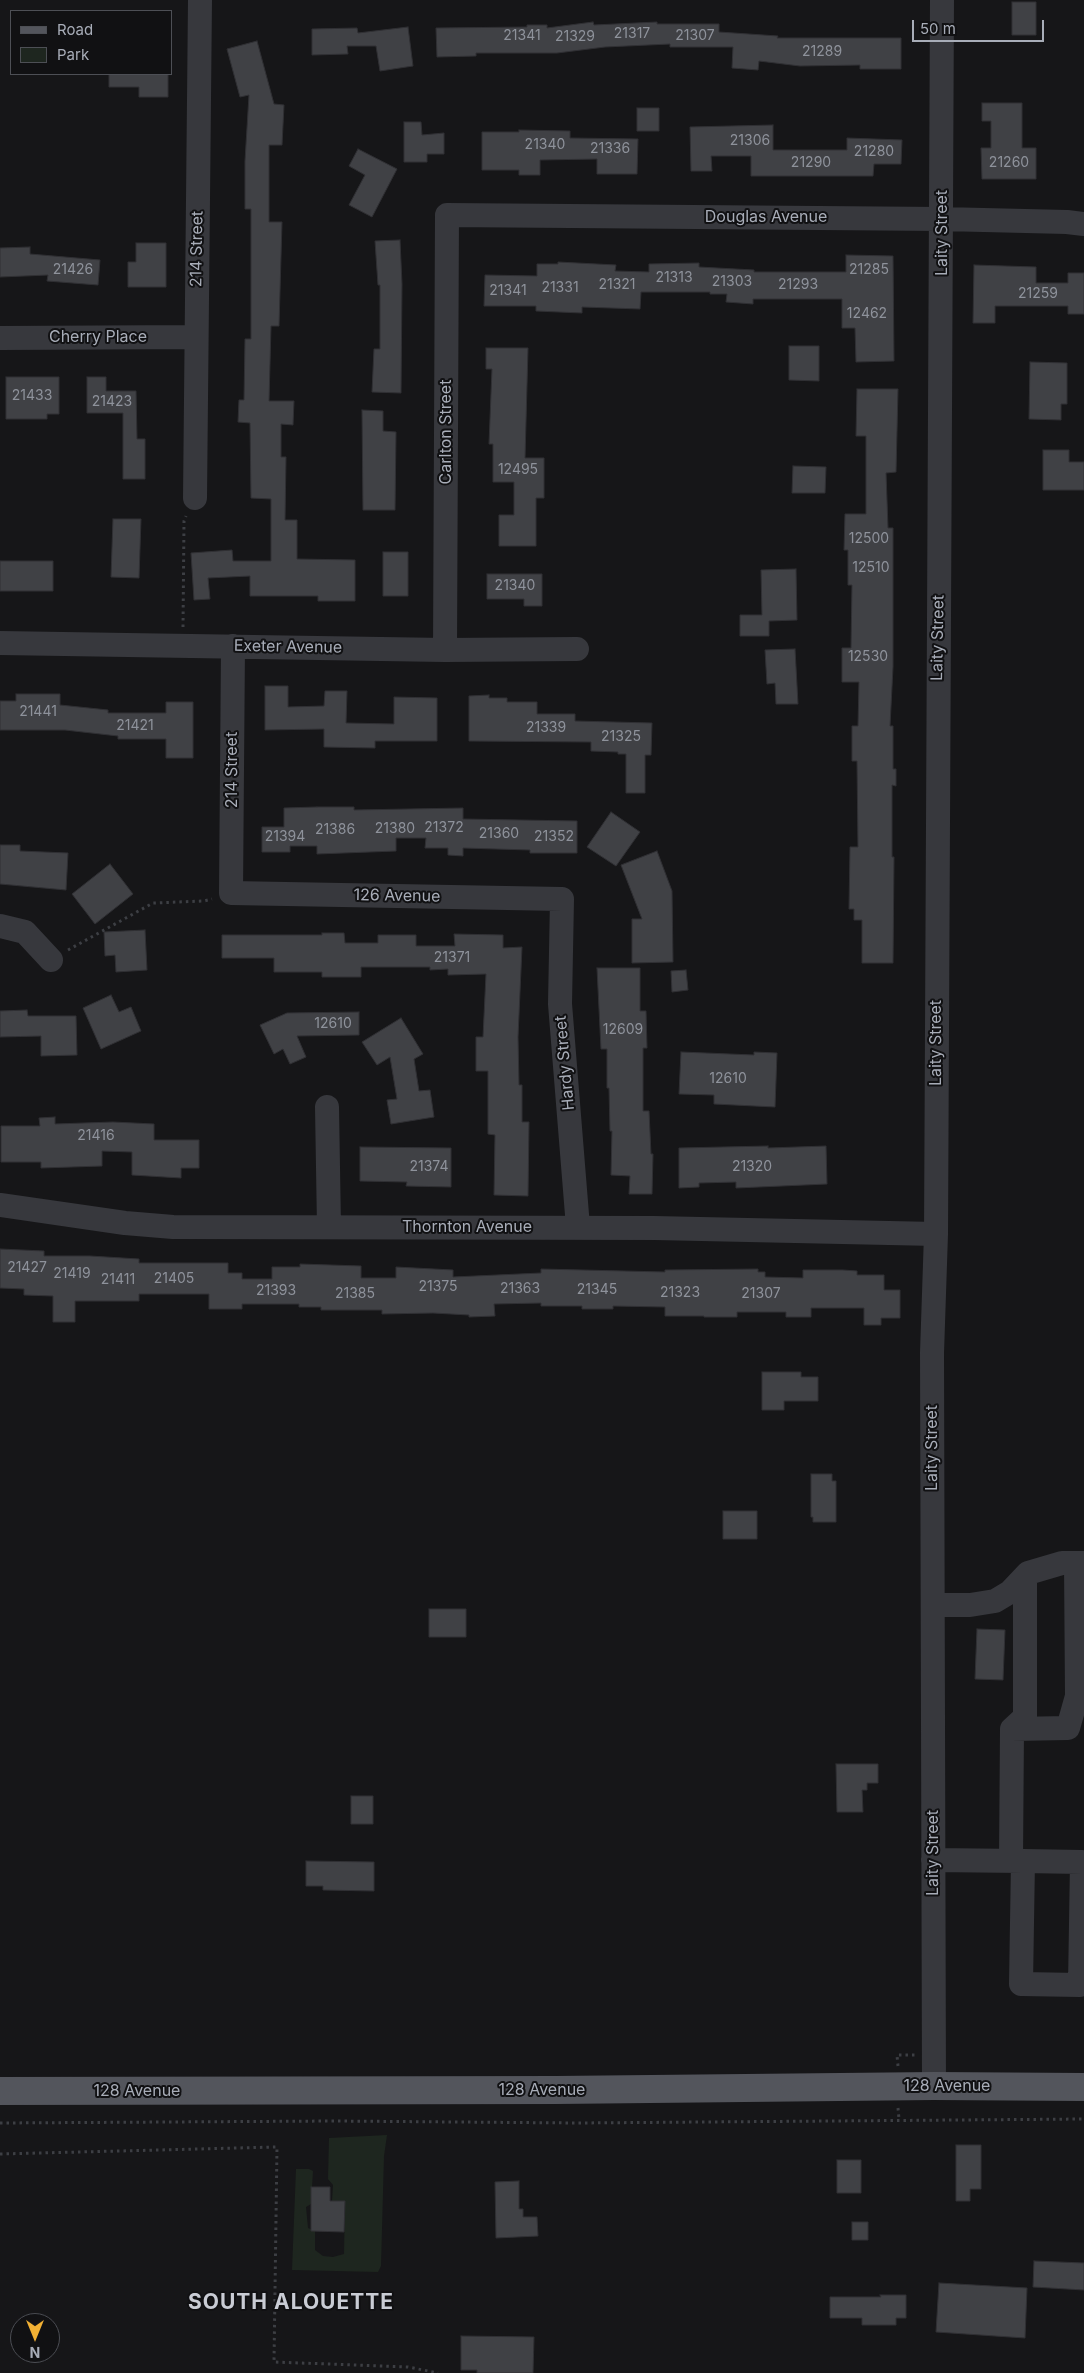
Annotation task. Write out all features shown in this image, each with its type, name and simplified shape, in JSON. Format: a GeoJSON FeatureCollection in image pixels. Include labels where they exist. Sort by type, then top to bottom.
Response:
{"type":"FeatureCollection","features":[{"type":"Feature","properties":{"kind":"main road","name":"128 Avenue"},"geometry":{"type":"LineString","coordinates":[[0,2091],[546,2090],[934,2086],[1084,2087]]}},
{"type":"Feature","properties":{"kind":"street","name":"214 Street"},"geometry":{"type":"LineString","coordinates":[[194,498],[200,0]]}},
{"type":"Feature","properties":{"kind":"street","name":"Laity Street"},"geometry":{"type":"LineString","coordinates":[[934,2086],[932,1353],[936,1234],[942,0]]}},
{"type":"Feature","properties":{"kind":"street","name":"Douglas Avenue"},"geometry":{"type":"LineString","coordinates":[[447,214],[942,219],[1084,224]]}},
{"type":"Feature","properties":{"kind":"street","name":"Carlton Street"},"geometry":{"type":"LineString","coordinates":[[445,650],[447,214]]}},
{"type":"Feature","properties":{"kind":"street","name":"Cherry Place"},"geometry":{"type":"LineString","coordinates":[[0,338],[196,336]]}},
{"type":"Feature","properties":{"kind":"street","name":"Exeter Avenue"},"geometry":{"type":"LineString","coordinates":[[0,643],[445,650],[577,649]]}},
{"type":"Feature","properties":{"kind":"street","name":"214 Street"},"geometry":{"type":"LineString","coordinates":[[231,892],[233,646]]}},
{"type":"Feature","properties":{"kind":"street","name":"126 Avenue"},"geometry":{"type":"LineString","coordinates":[[231,892],[562,899]]}},
{"type":"Feature","properties":{"kind":"street","name":"Hardy Street"},"geometry":{"type":"LineString","coordinates":[[562,899],[560,1004],[578,1227]]}},
{"type":"Feature","properties":{"kind":"street"},"geometry":{"type":"LineString","coordinates":[[0,926],[25,932],[51,960]]}},
{"type":"Feature","properties":{"kind":"street"},"geometry":{"type":"LineString","coordinates":[[327,1107],[328,1227]]}},
{"type":"Feature","properties":{"kind":"street","name":"Thornton Avenue"},"geometry":{"type":"LineString","coordinates":[[0,1205],[109,1221],[164,1226],[578,1227],[936,1234]]}},
{"type":"Feature","properties":{"kind":"street"},"geometry":{"type":"LineString","coordinates":[[933,1606],[970,1606],[994,1601],[1010,1592],[1028,1573],[1062,1562],[1080,1563],[1077,1696],[1068,1728],[1012,1729]]}},
{"type":"Feature","properties":{"kind":"street"},"geometry":{"type":"LineString","coordinates":[[933,1860],[1017,1860],[1082,1862],[1080,1985],[1021,1984],[1017,1860],[1012,1729],[1024,1717],[1024,1577]]}},
{"type":"Feature","properties":{"kind":"path"},"geometry":{"type":"LineString","coordinates":[[183,645],[184,521],[194,498]]}},
{"type":"Feature","properties":{"kind":"path"},"geometry":{"type":"LineString","coordinates":[[51,960],[153,903],[204,901],[231,892]]}},
{"type":"Feature","properties":{"kind":"path"},"geometry":{"type":"LineString","coordinates":[[0,2123],[334,2121],[578,2123],[1084,2119]]}},
{"type":"Feature","properties":{"kind":"path"},"geometry":{"type":"LineString","coordinates":[[0,2154],[99,2153],[277,2147],[274,2362],[408,2367],[438,2373]]}},
{"type":"Feature","properties":{"kind":"green space"},"geometry":{"type":"Polygon","coordinates":[[[387,2135],[384,2156],[381,2266],[378,2272],[292,2270],[296,2169],[309,2169],[313,2171],[311,2204],[306,2207],[308,2228],[315,2231],[315,2250],[323,2256],[333,2257],[344,2254],[345,2201],[332,2201],[333,2185],[328,2179],[329,2138],[387,2135]]]}},
{"type":"Feature","properties":{"kind":"building"},"geometry":{"type":"Polygon","coordinates":[[[1012,2],[1036,2],[1036,35],[1012,35],[1012,2]]]}},
{"type":"Feature","properties":{"kind":"building"},"geometry":{"type":"Polygon","coordinates":[[[593,22],[594,25],[657,22],[657,24],[719,24],[719,32],[778,36],[777,38],[901,38],[901,69],[860,69],[860,65],[800,66],[759,61],[758,70],[732,68],[733,47],[670,47],[670,44],[605,47],[557,53],[476,53],[476,56],[437,57],[436,28],[547,25],[547,28],[593,22]]]}},
{"type":"Feature","properties":{"kind":"building"},"geometry":{"type":"Polygon","coordinates":[[[408,27],[413,66],[380,71],[376,46],[347,46],[348,54],[312,55],[312,29],[357,28],[358,33],[408,27]]]}},
{"type":"Feature","properties":{"kind":"building"},"geometry":{"type":"Polygon","coordinates":[[[257,41],[274,104],[284,105],[282,145],[269,145],[269,222],[282,222],[279,326],[271,326],[269,401],[294,401],[293,425],[281,424],[281,457],[286,457],[285,520],[297,520],[297,559],[355,560],[355,601],[318,601],[318,596],[250,596],[250,576],[208,578],[210,599],[194,600],[191,553],[232,550],[233,561],[271,561],[271,499],[251,498],[250,423],[238,422],[239,400],[244,400],[245,339],[251,339],[251,209],[245,209],[245,161],[249,95],[240,97],[227,49],[257,41]]]}},
{"type":"Feature","properties":{"kind":"building"},"geometry":{"type":"Polygon","coordinates":[[[109,75],[168,75],[168,97],[139,97],[139,87],[109,87],[109,75]]]}},
{"type":"Feature","properties":{"kind":"building"},"geometry":{"type":"Polygon","coordinates":[[[982,103],[1022,103],[1022,148],[1036,148],[1036,179],[982,179],[981,148],[991,148],[991,121],[982,121],[982,103]]]}},
{"type":"Feature","properties":{"kind":"building"},"geometry":{"type":"Polygon","coordinates":[[[637,108],[659,108],[659,131],[637,131],[637,108]]]}},
{"type":"Feature","properties":{"kind":"building"},"geometry":{"type":"Polygon","coordinates":[[[404,122],[421,122],[422,135],[444,133],[444,154],[427,154],[427,162],[404,162],[404,122]]]}},
{"type":"Feature","properties":{"kind":"building"},"geometry":{"type":"Polygon","coordinates":[[[773,125],[773,150],[847,150],[847,138],[902,140],[901,164],[874,164],[873,176],[751,176],[751,156],[711,156],[712,171],[691,171],[690,127],[773,125]]]}},
{"type":"Feature","properties":{"kind":"building"},"geometry":{"type":"Polygon","coordinates":[[[519,130],[570,131],[570,138],[638,139],[637,174],[597,174],[597,159],[540,160],[540,175],[519,175],[519,170],[482,170],[482,132],[519,132],[519,130]]]}},
{"type":"Feature","properties":{"kind":"building"},"geometry":{"type":"Polygon","coordinates":[[[358,149],[397,169],[372,217],[349,205],[365,175],[349,166],[358,149]]]}},
{"type":"Feature","properties":{"kind":"building"},"geometry":{"type":"Polygon","coordinates":[[[400,240],[402,284],[401,393],[372,392],[374,349],[380,349],[380,285],[378,285],[375,241],[400,240]]]}},
{"type":"Feature","properties":{"kind":"building"},"geometry":{"type":"Polygon","coordinates":[[[136,243],[166,243],[166,287],[128,287],[128,262],[136,262],[136,243]]]}},
{"type":"Feature","properties":{"kind":"building"},"geometry":{"type":"Polygon","coordinates":[[[30,247],[30,254],[100,260],[98,285],[47,281],[48,275],[0,277],[0,248],[30,247]]]}},
{"type":"Feature","properties":{"kind":"building"},"geometry":{"type":"Polygon","coordinates":[[[846,255],[893,256],[894,361],[856,362],[855,328],[842,328],[842,299],[753,299],[753,304],[726,302],[727,294],[710,294],[710,292],[641,292],[640,309],[582,307],[582,313],[536,311],[536,306],[484,306],[485,275],[537,276],[537,264],[558,264],[558,262],[616,265],[615,271],[649,272],[649,264],[699,263],[699,267],[754,270],[754,272],[846,272],[846,255]]]}},
{"type":"Feature","properties":{"kind":"building"},"geometry":{"type":"Polygon","coordinates":[[[974,265],[1036,267],[1036,283],[1068,283],[1068,273],[1084,273],[1084,314],[1068,314],[1068,306],[995,306],[995,323],[973,323],[974,265]]]}},
{"type":"Feature","properties":{"kind":"building"},"geometry":{"type":"Polygon","coordinates":[[[789,346],[819,346],[819,381],[789,380],[789,346]]]}},
{"type":"Feature","properties":{"kind":"building"},"geometry":{"type":"Polygon","coordinates":[[[486,348],[528,348],[525,458],[544,458],[544,498],[536,498],[536,546],[499,546],[499,515],[514,515],[514,482],[493,482],[493,444],[489,444],[492,369],[486,369],[486,348]]]}},
{"type":"Feature","properties":{"kind":"building"},"geometry":{"type":"Polygon","coordinates":[[[1030,362],[1067,363],[1067,404],[1061,404],[1061,420],[1029,419],[1030,362]]]}},
{"type":"Feature","properties":{"kind":"building"},"geometry":{"type":"Polygon","coordinates":[[[6,377],[59,377],[59,414],[47,414],[47,419],[6,419],[6,377]]]}},
{"type":"Feature","properties":{"kind":"building"},"geometry":{"type":"Polygon","coordinates":[[[87,377],[106,377],[106,391],[136,391],[137,439],[145,439],[145,479],[123,479],[123,413],[87,413],[87,377]]]}},
{"type":"Feature","properties":{"kind":"building"},"geometry":{"type":"Polygon","coordinates":[[[857,389],[898,389],[896,472],[886,473],[888,528],[893,528],[893,667],[890,726],[893,726],[893,769],[896,769],[896,786],[892,785],[892,857],[894,857],[893,963],[862,963],[862,920],[854,920],[854,909],[849,909],[850,847],[858,847],[857,761],[852,761],[852,726],[858,726],[859,682],[842,682],[842,648],[851,648],[852,585],[848,585],[848,550],[844,550],[845,514],[866,514],[866,436],[856,436],[857,389]]]}},
{"type":"Feature","properties":{"kind":"building"},"geometry":{"type":"Polygon","coordinates":[[[362,410],[383,411],[383,431],[396,432],[395,510],[363,510],[362,410]]]}},
{"type":"Feature","properties":{"kind":"building"},"geometry":{"type":"Polygon","coordinates":[[[1043,450],[1069,450],[1069,462],[1084,462],[1084,490],[1043,490],[1043,450]]]}},
{"type":"Feature","properties":{"kind":"building"},"geometry":{"type":"Polygon","coordinates":[[[793,466],[826,467],[825,493],[792,493],[793,466]]]}},
{"type":"Feature","properties":{"kind":"building"},"geometry":{"type":"Polygon","coordinates":[[[113,519],[141,519],[139,578],[111,577],[113,519]]]}},
{"type":"Feature","properties":{"kind":"building"},"geometry":{"type":"Polygon","coordinates":[[[383,552],[408,552],[408,596],[383,596],[383,552]]]}},
{"type":"Feature","properties":{"kind":"building"},"geometry":{"type":"Polygon","coordinates":[[[0,561],[53,561],[53,591],[0,591],[0,561]]]}},
{"type":"Feature","properties":{"kind":"building"},"geometry":{"type":"Polygon","coordinates":[[[796,569],[797,620],[769,621],[769,636],[740,636],[740,615],[762,615],[761,570],[796,569]]]}},
{"type":"Feature","properties":{"kind":"building"},"geometry":{"type":"Polygon","coordinates":[[[487,574],[542,574],[542,606],[524,606],[524,599],[487,599],[487,574]]]}},
{"type":"Feature","properties":{"kind":"building"},"geometry":{"type":"Polygon","coordinates":[[[795,649],[798,704],[776,704],[775,683],[767,684],[765,650],[795,649]]]}},
{"type":"Feature","properties":{"kind":"building"},"geometry":{"type":"Polygon","coordinates":[[[265,686],[288,686],[288,707],[324,706],[325,691],[347,691],[346,723],[394,724],[394,697],[437,698],[437,741],[375,741],[375,748],[324,747],[324,729],[265,730],[265,686]]]}},
{"type":"Feature","properties":{"kind":"building"},"geometry":{"type":"Polygon","coordinates":[[[16,694],[60,694],[60,705],[108,710],[108,713],[166,713],[166,702],[193,702],[193,758],[166,758],[166,739],[118,739],[118,736],[65,730],[0,730],[0,701],[16,701],[16,694]]]}},
{"type":"Feature","properties":{"kind":"building"},"geometry":{"type":"Polygon","coordinates":[[[489,695],[489,698],[507,698],[507,702],[537,702],[537,714],[575,714],[575,721],[652,723],[651,755],[645,755],[645,793],[626,793],[626,754],[591,751],[591,742],[469,741],[469,696],[489,695]]]}},
{"type":"Feature","properties":{"kind":"building"},"geometry":{"type":"Polygon","coordinates":[[[354,807],[354,810],[463,808],[463,819],[577,821],[577,853],[530,853],[530,850],[463,848],[463,856],[448,855],[448,848],[425,848],[426,838],[396,838],[396,851],[317,854],[317,846],[290,846],[290,852],[262,852],[262,827],[284,827],[284,808],[354,807]]]}},
{"type":"Feature","properties":{"kind":"building"},"geometry":{"type":"Polygon","coordinates":[[[611,812],[640,832],[616,866],[587,847],[611,812]]]}},
{"type":"Feature","properties":{"kind":"building"},"geometry":{"type":"Polygon","coordinates":[[[0,845],[20,845],[20,851],[68,853],[66,890],[0,884],[0,845]]]}},
{"type":"Feature","properties":{"kind":"building"},"geometry":{"type":"Polygon","coordinates":[[[657,851],[672,891],[673,962],[632,963],[632,919],[642,919],[621,865],[657,851]]]}},
{"type":"Feature","properties":{"kind":"building"},"geometry":{"type":"Polygon","coordinates":[[[110,864],[133,894],[95,924],[72,894],[110,864]]]}},
{"type":"Feature","properties":{"kind":"building"},"geometry":{"type":"Polygon","coordinates":[[[145,930],[147,970],[116,972],[115,955],[105,956],[104,932],[145,930]]]}},
{"type":"Feature","properties":{"kind":"building"},"geometry":{"type":"Polygon","coordinates":[[[322,933],[344,933],[345,943],[378,943],[378,935],[416,935],[416,946],[455,946],[454,934],[503,935],[503,948],[522,947],[518,1037],[519,1085],[522,1085],[522,1122],[529,1122],[528,1196],[494,1195],[495,1135],[488,1134],[488,1071],[476,1071],[476,1037],[483,1037],[486,974],[448,975],[448,969],[430,970],[430,967],[361,967],[361,977],[322,977],[322,972],[274,972],[274,958],[222,958],[222,935],[322,935],[322,933]]]}},
{"type":"Feature","properties":{"kind":"building"},"geometry":{"type":"Polygon","coordinates":[[[597,968],[640,968],[640,1011],[646,1011],[647,1048],[643,1048],[643,1111],[649,1111],[651,1154],[653,1154],[652,1194],[629,1194],[630,1176],[611,1175],[612,1131],[610,1131],[609,1088],[607,1088],[607,1049],[601,1049],[597,968]]]}},
{"type":"Feature","properties":{"kind":"building"},"geometry":{"type":"Polygon","coordinates":[[[686,970],[688,990],[672,992],[671,971],[686,970]]]}},
{"type":"Feature","properties":{"kind":"building"},"geometry":{"type":"Polygon","coordinates":[[[111,995],[119,1012],[131,1007],[141,1031],[101,1049],[83,1008],[111,995]]]}},
{"type":"Feature","properties":{"kind":"building"},"geometry":{"type":"Polygon","coordinates":[[[27,1010],[28,1016],[76,1016],[77,1055],[41,1056],[41,1036],[0,1037],[0,1011],[27,1010]]]}},
{"type":"Feature","properties":{"kind":"building"},"geometry":{"type":"Polygon","coordinates":[[[359,1012],[359,1035],[297,1036],[306,1057],[290,1064],[283,1049],[274,1054],[260,1025],[287,1013],[359,1012]]]}},
{"type":"Feature","properties":{"kind":"building"},"geometry":{"type":"Polygon","coordinates":[[[401,1018],[423,1054],[414,1059],[419,1091],[430,1090],[434,1117],[391,1124],[387,1100],[397,1099],[390,1057],[377,1065],[362,1042],[401,1018]]]}},
{"type":"Feature","properties":{"kind":"building"},"geometry":{"type":"Polygon","coordinates":[[[681,1052],[754,1055],[754,1052],[777,1053],[775,1107],[714,1104],[714,1095],[679,1094],[681,1052]]]}},
{"type":"Feature","properties":{"kind":"building"},"geometry":{"type":"Polygon","coordinates":[[[55,1117],[55,1124],[113,1122],[154,1124],[154,1140],[199,1140],[199,1168],[181,1168],[181,1178],[132,1175],[132,1152],[102,1151],[102,1166],[41,1168],[41,1162],[1,1162],[1,1126],[40,1126],[39,1118],[55,1117]]]}},
{"type":"Feature","properties":{"kind":"building"},"geometry":{"type":"Polygon","coordinates":[[[768,1146],[768,1148],[826,1146],[827,1184],[736,1188],[736,1182],[699,1183],[699,1187],[679,1188],[679,1148],[768,1146]]]}},
{"type":"Feature","properties":{"kind":"building"},"geometry":{"type":"Polygon","coordinates":[[[360,1147],[451,1148],[451,1187],[406,1186],[407,1182],[360,1181],[360,1147]]]}},
{"type":"Feature","properties":{"kind":"building"},"geometry":{"type":"Polygon","coordinates":[[[0,1249],[44,1251],[44,1256],[139,1259],[139,1263],[228,1263],[228,1273],[242,1273],[242,1279],[272,1279],[272,1267],[300,1267],[300,1264],[361,1266],[361,1278],[396,1278],[396,1267],[453,1270],[453,1277],[541,1273],[541,1269],[665,1272],[665,1270],[758,1269],[758,1272],[765,1272],[765,1277],[803,1278],[803,1270],[857,1271],[857,1275],[884,1275],[884,1290],[900,1290],[900,1318],[881,1318],[881,1325],[864,1325],[864,1308],[811,1308],[811,1317],[786,1317],[786,1312],[737,1312],[737,1317],[704,1317],[665,1316],[665,1307],[613,1306],[613,1309],[582,1309],[582,1306],[541,1306],[541,1303],[494,1304],[495,1316],[469,1317],[469,1315],[433,1313],[382,1314],[382,1310],[321,1310],[321,1307],[299,1307],[299,1304],[242,1304],[242,1309],[209,1309],[209,1294],[139,1294],[139,1301],[75,1301],[75,1322],[53,1322],[53,1296],[24,1295],[24,1289],[0,1288],[0,1249]]]}},
{"type":"Feature","properties":{"kind":"building"},"geometry":{"type":"Polygon","coordinates":[[[762,1372],[801,1372],[801,1377],[818,1377],[818,1401],[784,1401],[784,1410],[762,1410],[762,1372]]]}},
{"type":"Feature","properties":{"kind":"building"},"geometry":{"type":"Polygon","coordinates":[[[811,1474],[832,1474],[832,1481],[836,1481],[836,1522],[813,1522],[813,1517],[811,1517],[811,1474]]]}},
{"type":"Feature","properties":{"kind":"building"},"geometry":{"type":"Polygon","coordinates":[[[723,1511],[757,1511],[757,1539],[723,1539],[723,1511]]]}},
{"type":"Feature","properties":{"kind":"building"},"geometry":{"type":"Polygon","coordinates":[[[429,1609],[466,1609],[466,1637],[429,1637],[429,1609]]]}},
{"type":"Feature","properties":{"kind":"building"},"geometry":{"type":"Polygon","coordinates":[[[977,1629],[1005,1630],[1003,1680],[975,1679],[977,1629]]]}},
{"type":"Feature","properties":{"kind":"building"},"geometry":{"type":"Polygon","coordinates":[[[836,1764],[878,1764],[878,1783],[867,1783],[867,1790],[862,1790],[863,1812],[837,1812],[836,1764]]]}},
{"type":"Feature","properties":{"kind":"building"},"geometry":{"type":"Polygon","coordinates":[[[351,1796],[373,1796],[373,1824],[351,1824],[351,1796]]]}},
{"type":"Feature","properties":{"kind":"building"},"geometry":{"type":"Polygon","coordinates":[[[306,1861],[374,1862],[374,1891],[323,1890],[323,1886],[306,1886],[306,1861]]]}},
{"type":"Feature","properties":{"kind":"building"},"geometry":{"type":"Polygon","coordinates":[[[956,2145],[981,2145],[981,2189],[970,2189],[970,2201],[956,2201],[956,2145]]]}},
{"type":"Feature","properties":{"kind":"building"},"geometry":{"type":"Polygon","coordinates":[[[837,2160],[861,2160],[861,2193],[837,2193],[837,2160]]]}},
{"type":"Feature","properties":{"kind":"building"},"geometry":{"type":"Polygon","coordinates":[[[519,2181],[519,2209],[523,2209],[523,2217],[537,2217],[538,2236],[496,2238],[495,2182],[519,2181]]]}},
{"type":"Feature","properties":{"kind":"building"},"geometry":{"type":"Polygon","coordinates":[[[311,2187],[330,2187],[330,2201],[345,2201],[344,2232],[311,2231],[311,2187]]]}},
{"type":"Feature","properties":{"kind":"building"},"geometry":{"type":"Polygon","coordinates":[[[852,2222],[868,2222],[868,2240],[852,2240],[852,2222]]]}},
{"type":"Feature","properties":{"kind":"building"},"geometry":{"type":"Polygon","coordinates":[[[1034,2261],[1084,2263],[1084,2290],[1033,2287],[1034,2261]]]}},
{"type":"Feature","properties":{"kind":"building"},"geometry":{"type":"Polygon","coordinates":[[[939,2283],[1027,2288],[1025,2338],[936,2332],[939,2283]]]}},
{"type":"Feature","properties":{"kind":"building"},"geometry":{"type":"Polygon","coordinates":[[[880,2295],[906,2295],[906,2318],[896,2318],[896,2325],[862,2325],[862,2318],[830,2318],[830,2297],[881,2297],[880,2295]]]}},
{"type":"Feature","properties":{"kind":"building"},"geometry":{"type":"Polygon","coordinates":[[[461,2336],[534,2337],[533,2373],[477,2373],[477,2370],[461,2370],[461,2336]]]}},
{"type":"Feature","properties":{"kind":"district","name":"SOUTH ALOUETTE"},"geometry":{"type":"Point","coordinates":[291,2303]}}]}
